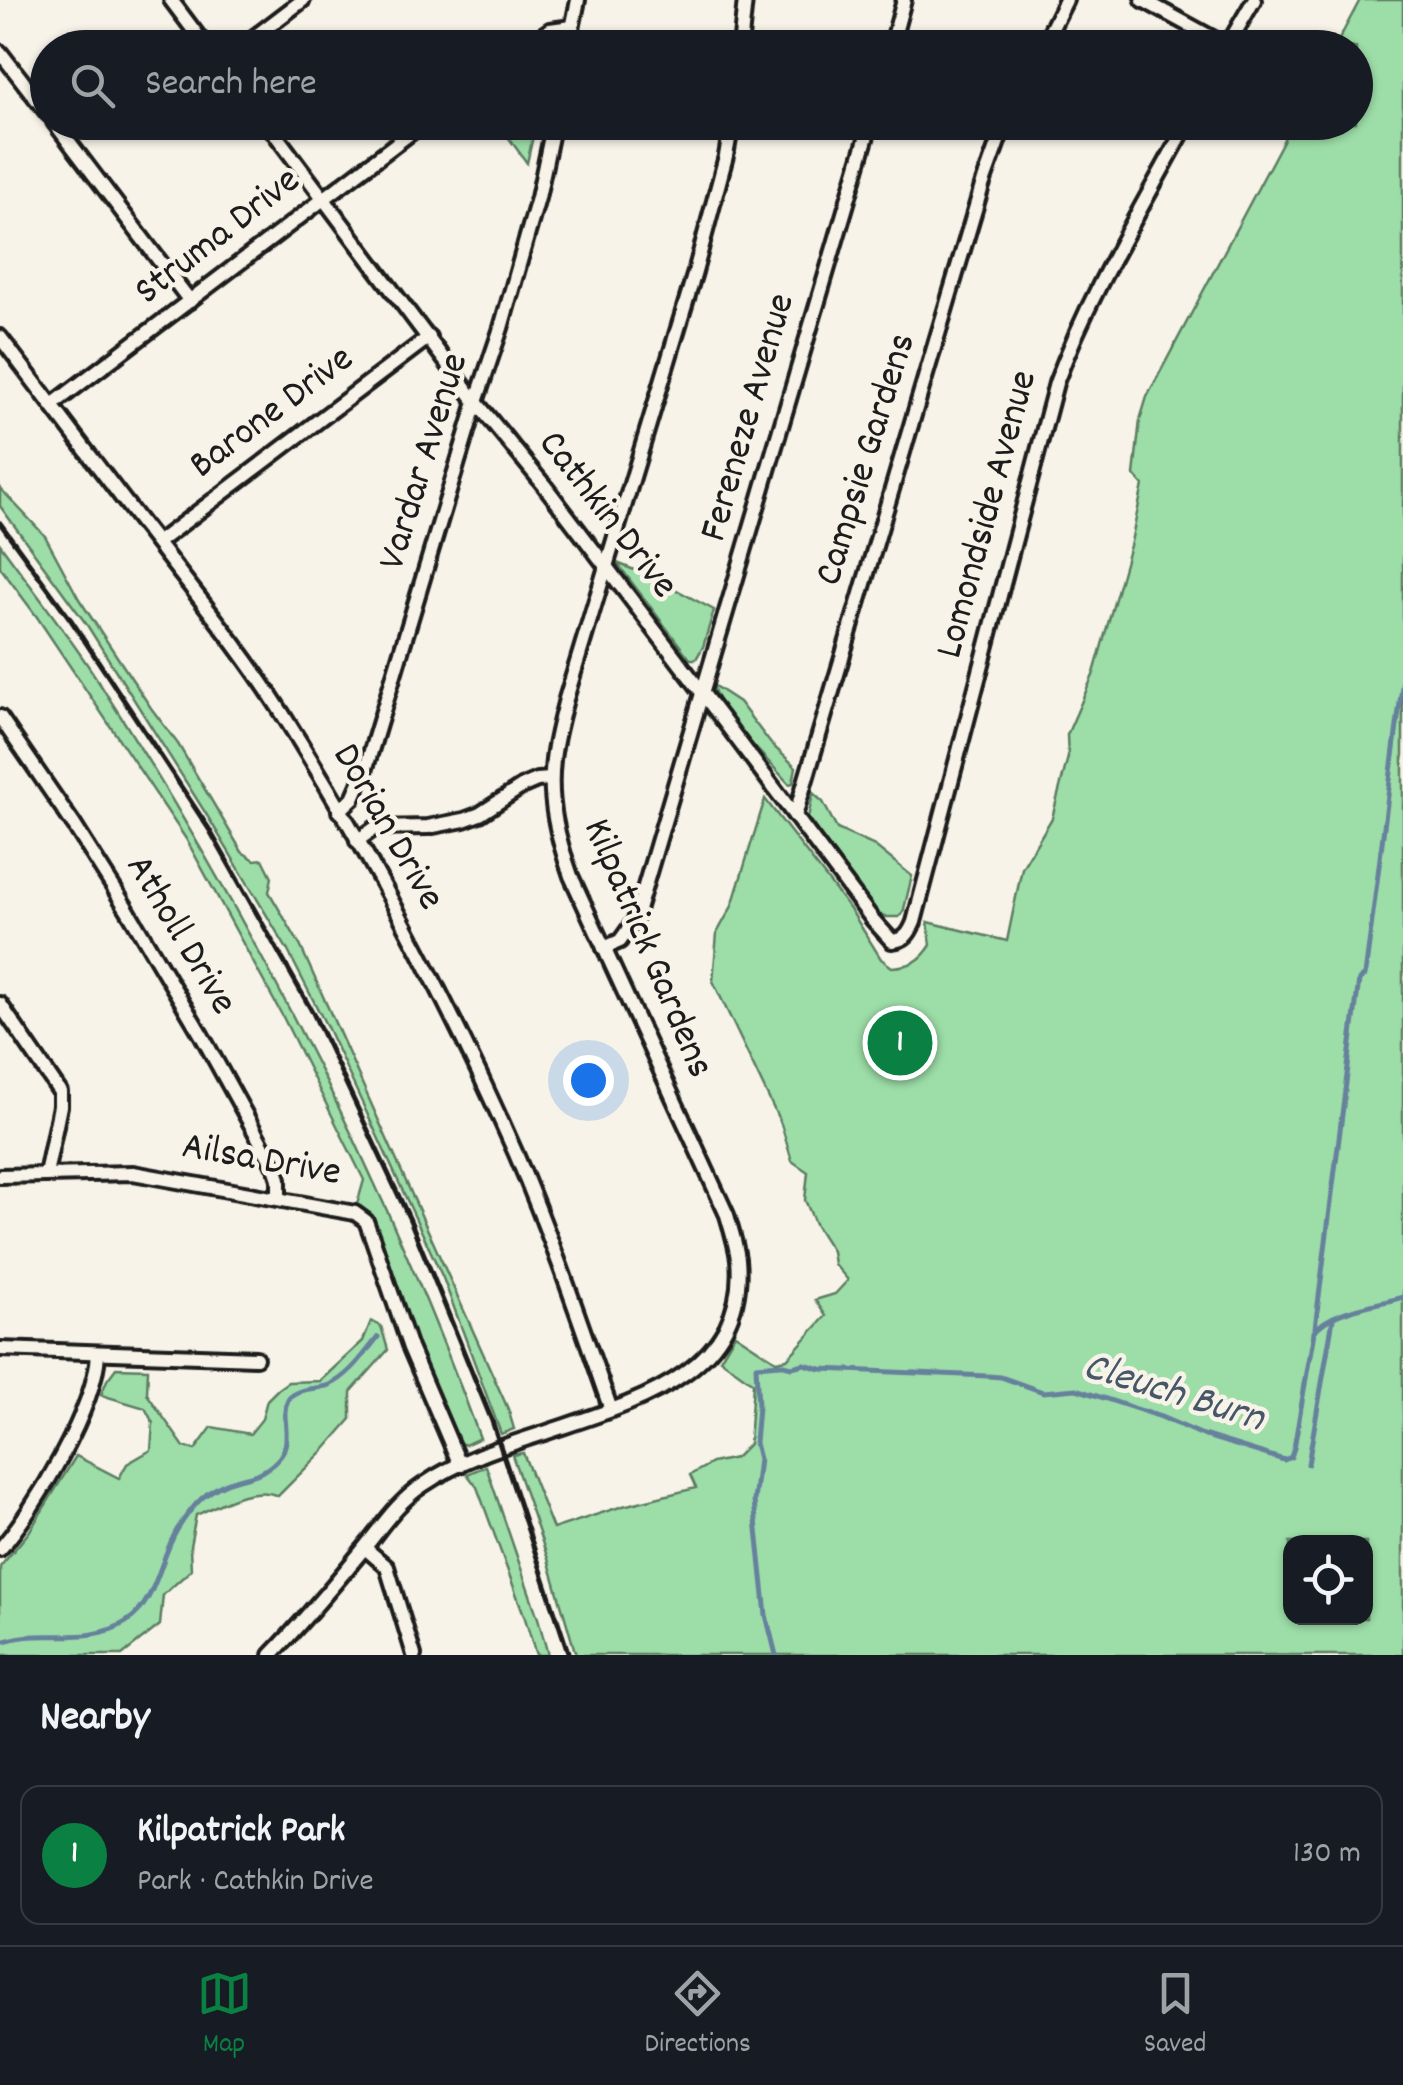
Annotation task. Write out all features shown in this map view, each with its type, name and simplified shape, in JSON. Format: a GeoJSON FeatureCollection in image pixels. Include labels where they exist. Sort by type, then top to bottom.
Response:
{"type":"FeatureCollection","features":[{"type":"Feature","properties":{"kind":"street"},"geometry":{"type":"LineString","coordinates":[[171,0],[194,30]]}},
{"type":"Feature","properties":{"kind":"street"},"geometry":{"type":"LineString","coordinates":[[264,30],[303,0]]}},
{"type":"Feature","properties":{"kind":"street"},"geometry":{"type":"LineString","coordinates":[[571,30],[578,0]]}},
{"type":"Feature","properties":{"kind":"street"},"geometry":{"type":"LineString","coordinates":[[742,30],[745,0]]}},
{"type":"Feature","properties":{"kind":"street"},"geometry":{"type":"LineString","coordinates":[[896,30],[904,0]]}},
{"type":"Feature","properties":{"kind":"street"},"geometry":{"type":"LineString","coordinates":[[1051,30],[1066,0]]}},
{"type":"Feature","properties":{"kind":"street"},"geometry":{"type":"LineString","coordinates":[[1143,0],[1197,30]]}},
{"type":"Feature","properties":{"kind":"street"},"geometry":{"type":"LineString","coordinates":[[1236,30],[1254,0]]}},
{"type":"Feature","properties":{"kind":"street"},"geometry":{"type":"LineString","coordinates":[[550,30],[572,27]]}},
{"type":"Feature","properties":{"kind":"street"},"geometry":{"type":"LineString","coordinates":[[0,52],[30,91]]}},
{"type":"Feature","properties":{"kind":"street"},"geometry":{"type":"LineString","coordinates":[[68,140],[190,301]]}},
{"type":"Feature","properties":{"kind":"street","name":"Cathkin Drive"},"geometry":{"type":"LineString","coordinates":[[280,140],[884,935],[892,941],[900,940]]}},
{"type":"Feature","properties":{"kind":"street","name":"Struma Drive"},"geometry":{"type":"LineString","coordinates":[[52,404],[401,140]]}},
{"type":"Feature","properties":{"kind":"street","name":"Vardar Avenue"},"geometry":{"type":"LineString","coordinates":[[339,810],[352,798],[365,772],[501,328],[550,140]]}},
{"type":"Feature","properties":{"kind":"street","name":"Kilpatrick Gardens"},"geometry":{"type":"LineString","coordinates":[[271,1655],[406,1498],[434,1478],[496,1449],[611,1410],[669,1385],[714,1346],[733,1307],[738,1261],[727,1215],[571,876],[555,823],[552,779],[566,698],[695,272],[729,140]]}},
{"type":"Feature","properties":{"kind":"street","name":"Fereneze Avenue"},"geometry":{"type":"LineString","coordinates":[[604,948],[620,941],[635,920],[865,140]]}},
{"type":"Feature","properties":{"kind":"street","name":"Campsie Gardens"},"geometry":{"type":"LineString","coordinates":[[794,816],[999,140]]}},
{"type":"Feature","properties":{"kind":"street","name":"Lomondside Avenue"},"geometry":{"type":"LineString","coordinates":[[900,940],[910,934],[914,922],[1056,383],[1116,255],[1178,140]]}},
{"type":"Feature","properties":{"kind":"street","name":"Dorian Drive"},"geometry":{"type":"LineString","coordinates":[[0,337],[232,640],[281,712],[357,841],[441,996],[517,1158],[611,1410]]}},
{"type":"Feature","properties":{"kind":"street","name":"Barone Drive"},"geometry":{"type":"LineString","coordinates":[[157,543],[428,337]]}},
{"type":"Feature","properties":{"kind":"street","name":"Atholl Drive"},"geometry":{"type":"LineString","coordinates":[[0,718],[101,867],[202,1036],[276,1170],[279,1198]]}},
{"type":"Feature","properties":{"kind":"street"},"geometry":{"type":"LineString","coordinates":[[357,841],[376,828],[428,827],[464,820],[523,786],[552,779]]}},
{"type":"Feature","properties":{"kind":"street"},"geometry":{"type":"LineString","coordinates":[[0,1004],[60,1092],[46,1174]]}},
{"type":"Feature","properties":{"kind":"street","name":"Ailsa Drive"},"geometry":{"type":"LineString","coordinates":[[0,1176],[133,1173],[354,1212],[366,1221],[410,1348],[460,1465]]}},
{"type":"Feature","properties":{"kind":"street"},"geometry":{"type":"LineString","coordinates":[[0,1348],[256,1358]]}},
{"type":"Feature","properties":{"kind":"street"},"geometry":{"type":"LineString","coordinates":[[0,1549],[39,1495],[74,1431],[98,1368],[98,1354]]}},
{"type":"Feature","properties":{"kind":"street"},"geometry":{"type":"LineString","coordinates":[[364,1548],[387,1567],[414,1655]]}},
{"type":"Feature","properties":{"kind":"green space"},"geometry":{"type":"Polygon","coordinates":[[[1360,0],[1403,0],[1403,1655],[576,1655],[512,1455],[523,1453],[553,1529],[696,1488],[690,1475],[712,1463],[735,1458],[749,1444],[753,1383],[720,1359],[735,1334],[776,1361],[787,1359],[826,1316],[815,1300],[835,1294],[848,1280],[834,1264],[832,1251],[805,1200],[808,1172],[792,1161],[781,1124],[713,981],[717,933],[732,906],[765,799],[852,912],[881,959],[892,967],[915,962],[931,945],[928,922],[1007,941],[1022,868],[1052,818],[1068,757],[1067,735],[1094,673],[1131,542],[1143,485],[1134,475],[1140,420],[1147,397],[1284,140],[1373,140],[1373,30],[1344,30],[1360,0]]]}},
{"type":"Feature","properties":{"kind":"green space"},"geometry":{"type":"Polygon","coordinates":[[[510,140],[532,140],[527,163],[510,140]]]}},
{"type":"Feature","properties":{"kind":"green space"},"geometry":{"type":"Polygon","coordinates":[[[0,488],[45,536],[79,599],[178,744],[242,852],[255,860],[263,859],[272,877],[269,892],[300,945],[514,1429],[501,1434],[443,1278],[287,949],[87,625],[0,506],[0,488]]]}},
{"type":"Feature","properties":{"kind":"green space"},"geometry":{"type":"Polygon","coordinates":[[[0,544],[93,673],[258,950],[400,1239],[480,1438],[465,1445],[457,1442],[356,1208],[364,1180],[283,1017],[186,839],[0,567],[0,544]]]}},
{"type":"Feature","properties":{"kind":"green space"},"geometry":{"type":"Polygon","coordinates":[[[617,563],[714,610],[696,659],[690,659],[617,563]]]}},
{"type":"Feature","properties":{"kind":"green space"},"geometry":{"type":"Polygon","coordinates":[[[713,685],[739,702],[771,744],[796,767],[793,783],[789,784],[734,722],[713,685]]]}},
{"type":"Feature","properties":{"kind":"green space"},"geometry":{"type":"Polygon","coordinates":[[[813,793],[823,802],[837,829],[875,846],[912,876],[899,917],[877,913],[808,818],[813,793]]]}},
{"type":"Feature","properties":{"kind":"green space"},"geometry":{"type":"Polygon","coordinates":[[[371,1321],[381,1326],[388,1350],[351,1392],[351,1419],[278,1496],[247,1494],[196,1515],[190,1546],[191,1570],[163,1595],[160,1625],[122,1655],[0,1655],[0,1567],[29,1532],[76,1456],[119,1478],[127,1464],[151,1450],[153,1423],[145,1408],[101,1395],[116,1368],[148,1369],[147,1394],[184,1447],[195,1450],[212,1427],[250,1434],[262,1419],[267,1400],[278,1389],[288,1382],[320,1381],[363,1341],[371,1321]]]}},
{"type":"Feature","properties":{"kind":"green space"},"geometry":{"type":"Polygon","coordinates":[[[486,1466],[548,1655],[536,1655],[477,1487],[467,1474],[486,1466]]]}},
{"type":"Feature","properties":{"kind":"waterway"},"geometry":{"type":"LineString","coordinates":[[1315,1328],[1359,980],[1365,975],[1403,679]]}},
{"type":"Feature","properties":{"kind":"waterway","name":"Cleuch Burn"},"geometry":{"type":"LineString","coordinates":[[776,1655],[766,1615],[754,1501],[759,1459],[755,1443],[756,1366],[804,1364],[821,1369],[988,1376],[1043,1392],[1076,1389],[1284,1460],[1291,1457],[1294,1448],[1314,1332],[1342,1313],[1403,1297]]}},
{"type":"Feature","properties":{"kind":"waterway"},"geometry":{"type":"LineString","coordinates":[[1308,1464],[1333,1319]]}},
{"type":"Feature","properties":{"kind":"waterway"},"geometry":{"type":"LineString","coordinates":[[0,1643],[30,1636],[94,1634],[110,1630],[136,1614],[145,1603],[171,1542],[195,1505],[218,1487],[257,1474],[273,1464],[284,1448],[286,1407],[291,1396],[343,1377],[378,1337]]}},
{"type":"Feature","properties":{"kind":"railway"},"geometry":{"type":"LineString","coordinates":[[0,523],[71,620],[209,829],[313,1013],[410,1220],[492,1421],[569,1655]]}},
{"type":"Feature","properties":{"kind":"place","name":"Kilpatrick Park"},"geometry":{"type":"Point","coordinates":[900,1043]}}]}
